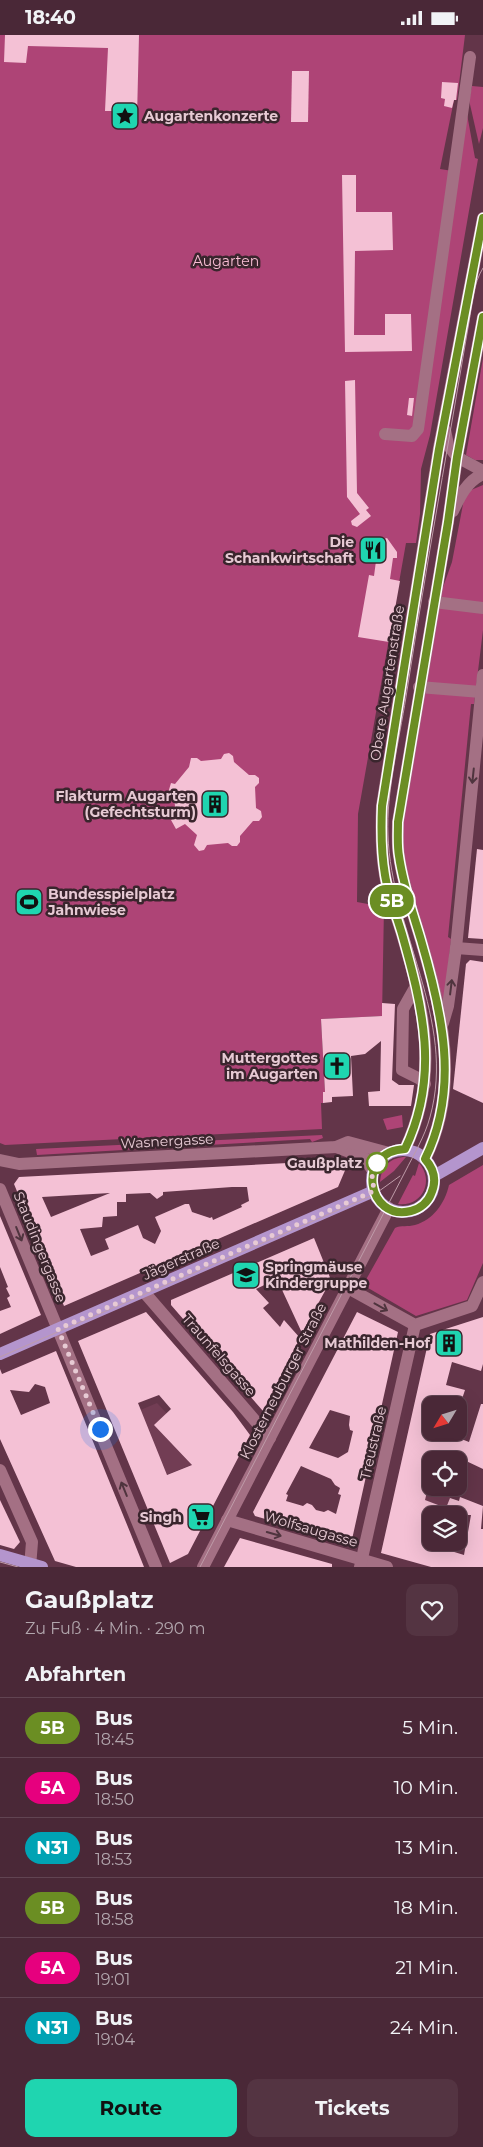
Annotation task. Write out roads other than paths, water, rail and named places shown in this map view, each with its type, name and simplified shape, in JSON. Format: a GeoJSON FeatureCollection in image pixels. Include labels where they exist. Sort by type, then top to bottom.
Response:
{"type":"FeatureCollection","features":[{"type":"Feature","properties":{"kind":"main road"},"geometry":{"type":"LineString","coordinates":[[434,1176],[483,1148]]}},
{"type":"Feature","properties":{"kind":"main road"},"geometry":{"type":"LineString","coordinates":[[405,1149],[415,1152],[425,1159],[432,1168],[434,1176],[431,1194],[419,1207],[402,1212],[389,1208],[378,1199],[374,1191],[372,1179],[373,1171],[380,1160],[389,1153],[405,1149]]}},
{"type":"Feature","properties":{"kind":"main road","name":"Jägerstraße"},"geometry":{"type":"LineString","coordinates":[[0,1354],[374,1191]]}},
{"type":"Feature","properties":{"kind":"main road"},"geometry":{"type":"LineString","coordinates":[[0,1555],[34,1566]]}},
{"type":"Feature","properties":{"kind":"street"},"geometry":{"type":"LineString","coordinates":[[385,434],[412,436],[418,429],[470,57]]}},
{"type":"Feature","properties":{"kind":"street","name":"Obere Augartenstraße"},"geometry":{"type":"LineString","coordinates":[[405,1149],[420,1113],[425,1084],[425,1043],[416,986],[385,876],[381,841],[382,806],[444,422],[479,258],[483,218]]}},
{"type":"Feature","properties":{"kind":"street"},"geometry":{"type":"LineString","coordinates":[[425,1159],[438,1129],[442,1114],[445,1062],[442,1025],[435,989],[406,889],[399,855],[398,822],[457,457],[483,317]]}},
{"type":"Feature","properties":{"kind":"street"},"geometry":{"type":"LineString","coordinates":[[444,422],[448,445],[457,457],[483,472],[463,490],[448,522]]}},
{"type":"Feature","properties":{"kind":"street"},"geometry":{"type":"LineString","coordinates":[[434,603],[483,608]]}},
{"type":"Feature","properties":{"kind":"street"},"geometry":{"type":"LineString","coordinates":[[442,1025],[448,1006],[456,948],[483,675]]}},
{"type":"Feature","properties":{"kind":"street"},"geometry":{"type":"LineString","coordinates":[[419,687],[481,692]]}},
{"type":"Feature","properties":{"kind":"street"},"geometry":{"type":"LineString","coordinates":[[456,948],[483,950]]}},
{"type":"Feature","properties":{"kind":"street"},"geometry":{"type":"LineString","coordinates":[[416,986],[403,1009],[402,1070],[420,1079],[425,1084]]}},
{"type":"Feature","properties":{"kind":"street","name":"Wasnergasse"},"geometry":{"type":"LineString","coordinates":[[0,1160],[19,1165],[336,1147],[348,1142],[389,1153]]}},
{"type":"Feature","properties":{"kind":"street","name":"Wasnergasse"},"geometry":{"type":"LineString","coordinates":[[336,1147],[365,1158],[373,1171]]}},
{"type":"Feature","properties":{"kind":"street","name":"Staudingergasse"},"geometry":{"type":"LineString","coordinates":[[0,1189],[156,1567]]}},
{"type":"Feature","properties":{"kind":"street","name":"Klosterneuburger Straße"},"geometry":{"type":"LineString","coordinates":[[203,1567],[389,1208]]}},
{"type":"Feature","properties":{"kind":"street"},"geometry":{"type":"LineString","coordinates":[[348,1288],[415,1325],[472,1306],[479,1301],[483,1282]]}},
{"type":"Feature","properties":{"kind":"street","name":"Traunfelsgasse"},"geometry":{"type":"LineString","coordinates":[[144,1291],[270,1438]]}},
{"type":"Feature","properties":{"kind":"street","name":"Treustraße"},"geometry":{"type":"LineString","coordinates":[[361,1563],[415,1325]]}},
{"type":"Feature","properties":{"kind":"street"},"geometry":{"type":"LineString","coordinates":[[0,1470],[32,1542],[34,1566]]}},
{"type":"Feature","properties":{"kind":"street","name":"Wolfsaugasse"},"geometry":{"type":"LineString","coordinates":[[227,1520],[361,1563],[387,1567]]}},
{"type":"Feature","properties":{"kind":"tram line"},"geometry":{"type":"LineString","coordinates":[[200,1567],[416,1152],[430,1117],[436,1081],[435,1045],[429,1010],[392,870],[388,835],[389,801],[472,301],[475,287],[483,268]]}},
{"type":"Feature","properties":{"kind":"tram line"},"geometry":{"type":"LineString","coordinates":[[0,1357],[375,1194],[400,1176]]}},
{"type":"Feature","properties":{"kind":"tram line"},"geometry":{"type":"LineString","coordinates":[[0,1562],[18,1567]]}},
{"type":"Feature","properties":{"kind":"place","name":"Augartenkonzerte"},"geometry":{"type":"Point","coordinates":[125,116]}},
{"type":"Feature","properties":{"kind":"place","name":"Die Schankwirtschaft"},"geometry":{"type":"Point","coordinates":[373,550]}},
{"type":"Feature","properties":{"kind":"place","name":"Flakturm Augarten (Gefechtsturm)"},"geometry":{"type":"Point","coordinates":[215,804]}},
{"type":"Feature","properties":{"kind":"place","name":"Bundesspielplatz Jahnwiese"},"geometry":{"type":"Point","coordinates":[29,902]}},
{"type":"Feature","properties":{"kind":"place","name":"Muttergottes im Augarten"},"geometry":{"type":"Point","coordinates":[337,1066]}},
{"type":"Feature","properties":{"kind":"place","name":"Gaußplatz"},"geometry":{"type":"Point","coordinates":[377,1163]}},
{"type":"Feature","properties":{"kind":"place","name":"Springmäuse Kindergruppe"},"geometry":{"type":"Point","coordinates":[246,1275]}},
{"type":"Feature","properties":{"kind":"place","name":"Mathilden-Hof"},"geometry":{"type":"Point","coordinates":[449,1343]}},
{"type":"Feature","properties":{"kind":"place","name":"Singh"},"geometry":{"type":"Point","coordinates":[201,1517]}},
{"type":"Feature","properties":{"kind":"park label","name":"Augarten"},"geometry":{"type":"Point","coordinates":[226,261]}}]}
